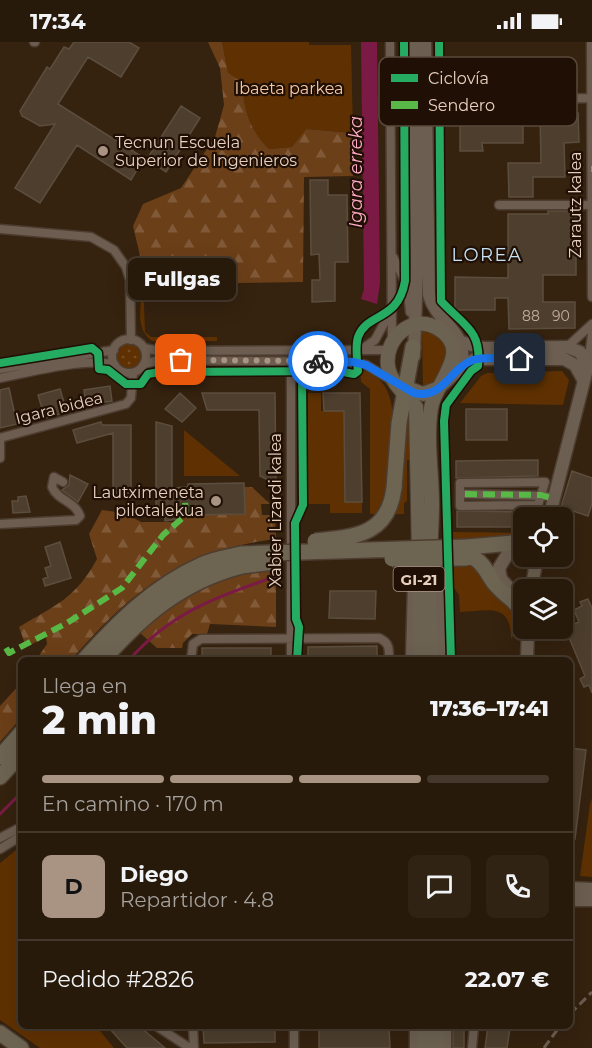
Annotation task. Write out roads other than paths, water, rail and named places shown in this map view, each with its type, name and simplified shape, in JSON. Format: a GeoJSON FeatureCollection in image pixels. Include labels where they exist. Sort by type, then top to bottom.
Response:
{"type":"FeatureCollection","features":[{"type":"Feature","properties":{"kind":"highway"},"geometry":{"type":"LineString","coordinates":[[105,657],[150,613],[185,587],[270,546],[361,535],[375,527],[385,516],[394,488],[399,423],[413,347]]}},
{"type":"Feature","properties":{"kind":"highway"},"geometry":{"type":"LineString","coordinates":[[87,657],[113,628],[170,581],[203,564],[242,560],[513,554]]}},
{"type":"Feature","properties":{"kind":"highway"},"geometry":{"type":"LineString","coordinates":[[469,555],[487,563],[504,583]]}},
{"type":"Feature","properties":{"kind":"highway"},"geometry":{"type":"LineString","coordinates":[[469,555],[485,566],[494,584],[513,599]]}},
{"type":"Feature","properties":{"kind":"highway"},"geometry":{"type":"LineString","coordinates":[[0,757],[18,736]]}},
{"type":"Feature","properties":{"kind":"highway"},"geometry":{"type":"LineString","coordinates":[[0,777],[18,757]]}},
{"type":"Feature","properties":{"kind":"highway"},"geometry":{"type":"LineString","coordinates":[[0,1033],[21,1048]]}},
{"type":"Feature","properties":{"kind":"main road"},"geometry":{"type":"LineString","coordinates":[[414,42],[414,57]]}},
{"type":"Feature","properties":{"kind":"main road"},"geometry":{"type":"LineString","coordinates":[[425,42],[425,57]]}},
{"type":"Feature","properties":{"kind":"main road"},"geometry":{"type":"LineString","coordinates":[[413,347],[416,324],[415,126]]}},
{"type":"Feature","properties":{"kind":"main road"},"geometry":{"type":"LineString","coordinates":[[426,126],[429,295],[432,307],[453,328],[461,342],[461,368]]}},
{"type":"Feature","properties":{"kind":"main road"},"geometry":{"type":"LineString","coordinates":[[412,657],[417,533],[416,407],[387,366],[390,346],[400,331],[416,324],[429,324],[438,328],[446,336],[452,347],[451,367],[439,388],[431,409],[432,518],[442,657]]}},
{"type":"Feature","properties":{"kind":"main road"},"geometry":{"type":"LineString","coordinates":[[461,342],[483,348],[566,353],[584,381]]}},
{"type":"Feature","properties":{"kind":"main road"},"geometry":{"type":"LineString","coordinates":[[404,389],[428,394],[475,359],[580,352],[588,359],[553,507]]}},
{"type":"Feature","properties":{"kind":"main road","name":"GI-21"},"geometry":{"type":"LineString","coordinates":[[432,518],[429,575],[432,657]]}},
{"type":"Feature","properties":{"kind":"main road","name":"GI-21"},"geometry":{"type":"LineString","coordinates":[[417,533],[421,657]]}},
{"type":"Feature","properties":{"kind":"main road"},"geometry":{"type":"LineString","coordinates":[[513,558],[500,563],[504,583],[513,592]]}},
{"type":"Feature","properties":{"kind":"main road"},"geometry":{"type":"LineString","coordinates":[[504,583],[513,585]]}},
{"type":"Feature","properties":{"kind":"main road"},"geometry":{"type":"LineString","coordinates":[[527,654],[528,639]]}},
{"type":"Feature","properties":{"kind":"main road"},"geometry":{"type":"LineString","coordinates":[[527,654],[530,639]]}},
{"type":"Feature","properties":{"kind":"main road"},"geometry":{"type":"LineString","coordinates":[[573,888],[592,889]]}},
{"type":"Feature","properties":{"kind":"main road"},"geometry":{"type":"LineString","coordinates":[[573,900],[592,900]]}},
{"type":"Feature","properties":{"kind":"main road"},"geometry":{"type":"LineString","coordinates":[[416,1029],[416,1048]]}},
{"type":"Feature","properties":{"kind":"main road"},"geometry":{"type":"LineString","coordinates":[[423,1029],[424,1048]]}},
{"type":"Feature","properties":{"kind":"main road"},"geometry":{"type":"LineString","coordinates":[[437,1029],[437,1048]]}},
{"type":"Feature","properties":{"kind":"main road"},"geometry":{"type":"LineString","coordinates":[[445,1029],[445,1048]]}},
{"type":"Feature","properties":{"kind":"street"},"geometry":{"type":"LineString","coordinates":[[390,42],[390,57]]}},
{"type":"Feature","properties":{"kind":"street","name":"Zarautz kalea"},"geometry":{"type":"LineString","coordinates":[[591,42],[592,297]]}},
{"type":"Feature","properties":{"kind":"street"},"geometry":{"type":"LineString","coordinates":[[0,369],[114,350],[121,342],[131,340],[144,348],[159,351],[359,351],[390,346],[391,126]]}},
{"type":"Feature","properties":{"kind":"street"},"geometry":{"type":"LineString","coordinates":[[499,205],[591,205]]}},
{"type":"Feature","properties":{"kind":"street"},"geometry":{"type":"LineString","coordinates":[[0,229],[91,237],[114,250],[123,261],[130,280],[131,340]]}},
{"type":"Feature","properties":{"kind":"street"},"geometry":{"type":"LineString","coordinates":[[392,254],[407,285],[410,314],[416,324]]}},
{"type":"Feature","properties":{"kind":"street"},"geometry":{"type":"LineString","coordinates":[[359,351],[375,340],[390,312]]}},
{"type":"Feature","properties":{"kind":"street"},"geometry":{"type":"LineString","coordinates":[[566,353],[592,324]]}},
{"type":"Feature","properties":{"kind":"street"},"geometry":{"type":"LineString","coordinates":[[588,359],[592,334]]}},
{"type":"Feature","properties":{"kind":"street"},"geometry":{"type":"LineString","coordinates":[[144,348],[144,364]]}},
{"type":"Feature","properties":{"kind":"street"},"geometry":{"type":"LineString","coordinates":[[114,350],[115,365]]}},
{"type":"Feature","properties":{"kind":"street"},"geometry":{"type":"LineString","coordinates":[[0,378],[66,366],[108,363],[115,365],[123,372],[133,373],[144,364],[160,360],[357,362],[404,389]]}},
{"type":"Feature","properties":{"kind":"street","name":"Xabier Lizardi kalea"},"geometry":{"type":"LineString","coordinates":[[291,361],[291,657]]}},
{"type":"Feature","properties":{"kind":"street","name":"Igara bidea"},"geometry":{"type":"LineString","coordinates":[[0,439],[112,410],[126,404],[131,398],[133,373]]}},
{"type":"Feature","properties":{"kind":"street"},"geometry":{"type":"LineString","coordinates":[[0,439],[0,458]]}},
{"type":"Feature","properties":{"kind":"street"},"geometry":{"type":"LineString","coordinates":[[0,524],[76,520],[80,516],[78,508],[58,496],[52,487],[54,477],[63,482]]}},
{"type":"Feature","properties":{"kind":"street"},"geometry":{"type":"LineString","coordinates":[[545,482],[541,495],[538,506],[460,506],[460,483],[545,482]]}},
{"type":"Feature","properties":{"kind":"street"},"geometry":{"type":"LineString","coordinates":[[465,494],[541,495],[554,499]]}},
{"type":"Feature","properties":{"kind":"street"},"geometry":{"type":"LineString","coordinates":[[191,657],[191,648],[201,639],[379,638],[386,641],[389,657]]}},
{"type":"Feature","properties":{"kind":"street"},"geometry":{"type":"LineString","coordinates":[[0,838],[18,829]]}},
{"type":"Feature","properties":{"kind":"street"},"geometry":{"type":"LineString","coordinates":[[0,849],[18,838]]}},
{"type":"Feature","properties":{"kind":"street"},"geometry":{"type":"LineString","coordinates":[[161,1029],[192,1048],[193,1029]]}},
{"type":"Feature","properties":{"kind":"street"},"geometry":{"type":"LineString","coordinates":[[294,1029],[294,1048]]}},
{"type":"Feature","properties":{"kind":"street"},"geometry":{"type":"LineString","coordinates":[[472,1048],[474,1029]]}},
{"type":"Feature","properties":{"kind":"waterway"},"geometry":{"type":"LineString","coordinates":[[132,657],[162,629],[179,617],[215,599],[277,576]]}},
{"type":"Feature","properties":{"kind":"waterway"},"geometry":{"type":"LineString","coordinates":[[0,814],[18,796]]}},
{"type":"Feature","properties":{"kind":"railway"},"geometry":{"type":"LineString","coordinates":[[573,1011],[592,992]]}},
{"type":"Feature","properties":{"kind":"railway"},"geometry":{"type":"LineString","coordinates":[[544,1048],[558,1029]]}},
{"type":"Feature","properties":{"kind":"place","name":"Tecnun Escuela Superior de Ingenieros"},"geometry":{"type":"Point","coordinates":[103,151]}},
{"type":"Feature","properties":{"kind":"place","name":"Fullgas"},"geometry":{"type":"Point","coordinates":[181,360]}},
{"type":"Feature","properties":{"kind":"place","name":"Lautximeneta pilotalekua"},"geometry":{"type":"Point","coordinates":[216,501]}},
{"type":"Feature","properties":{"kind":"district","name":"LOREA"},"geometry":{"type":"Point","coordinates":[487,255]}},
{"type":"Feature","properties":{"kind":"park label","name":"Ibaeta parkea"},"geometry":{"type":"Point","coordinates":[289,88]}},
{"type":"Feature","properties":{"kind":"water label","name":"Igara erreka"},"geometry":{"type":"Point","coordinates":[356,172]}}]}
